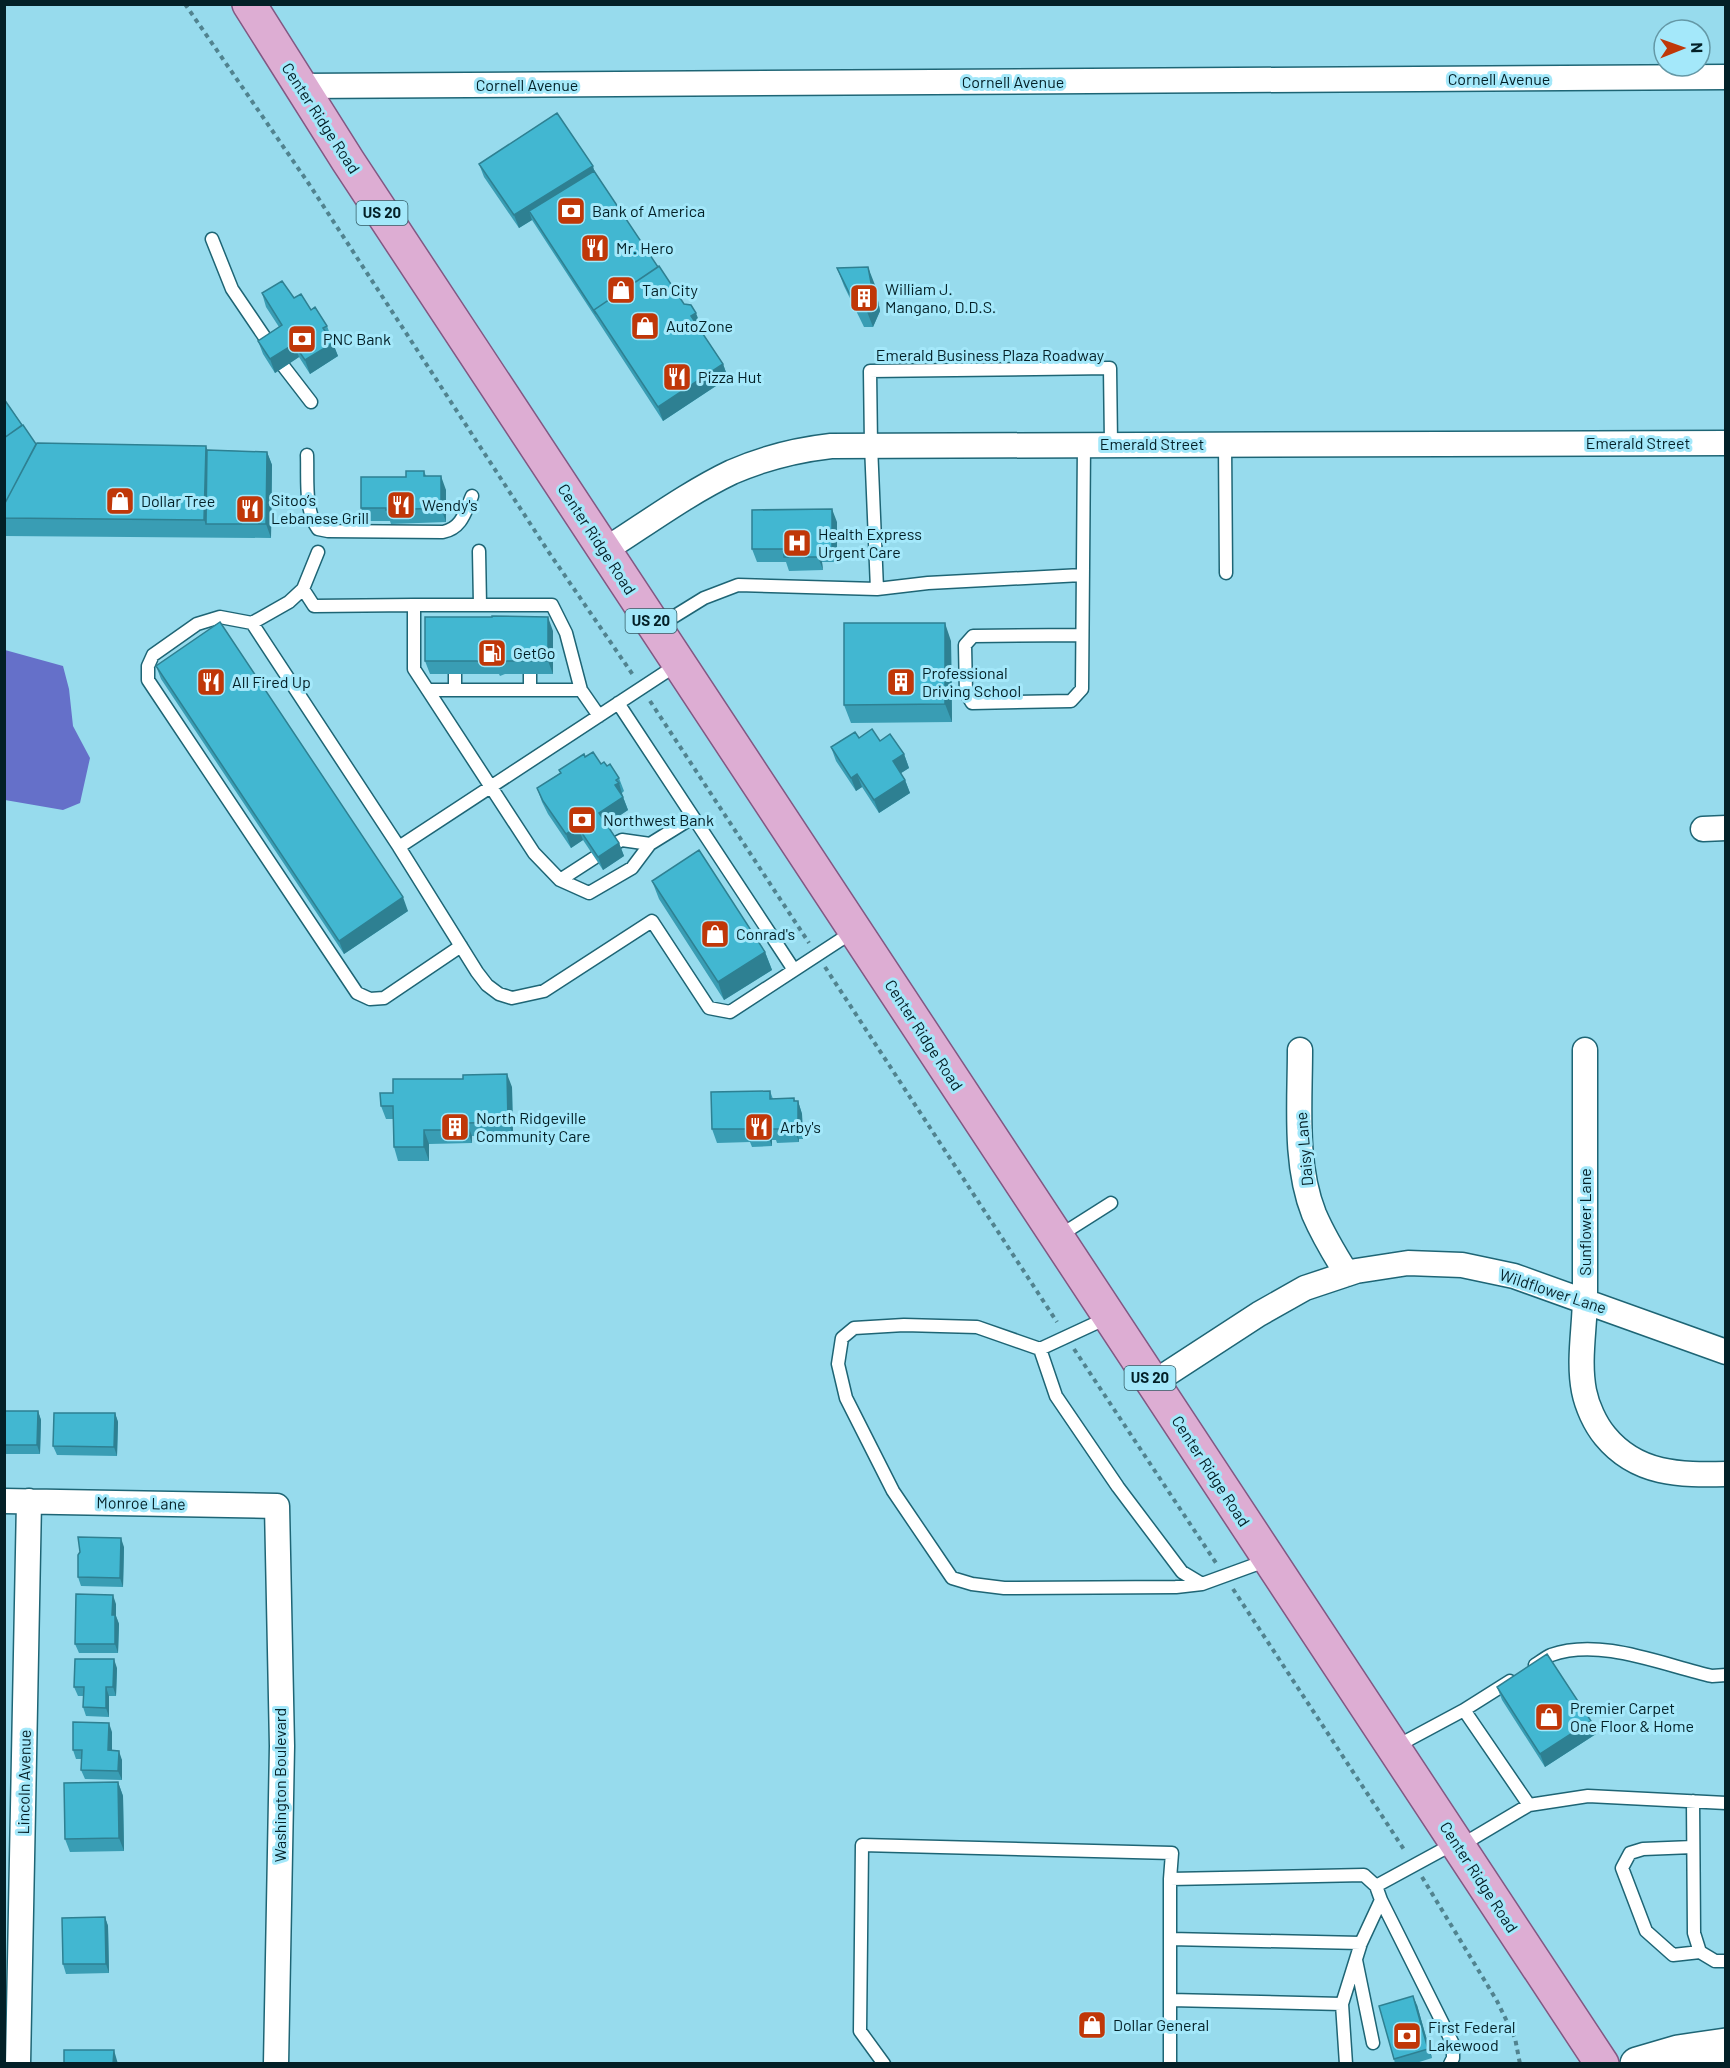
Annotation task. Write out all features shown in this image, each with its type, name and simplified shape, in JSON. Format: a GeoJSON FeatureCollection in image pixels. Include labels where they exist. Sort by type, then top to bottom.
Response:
{"type":"FeatureCollection","features":[{"type":"Feature","properties":{"kind":"main road","name":"Center Ridge Road"},"geometry":{"type":"LineString","coordinates":[[249,4],[300,86],[1602,2064]]}},
{"type":"Feature","properties":{"kind":"street","name":"Cornell Avenue"},"geometry":{"type":"LineString","coordinates":[[300,86],[1725,77]]}},
{"type":"Feature","properties":{"kind":"street","name":"Emerald Street"},"geometry":{"type":"LineString","coordinates":[[605,550],[709,484],[756,463],[805,449],[871,444],[1725,443]]}},
{"type":"Feature","properties":{"kind":"street","name":"Daisy Lane"},"geometry":{"type":"LineString","coordinates":[[1300,1050],[1301,1143],[1304,1178],[1313,1212],[1328,1245],[1347,1274]]}},
{"type":"Feature","properties":{"kind":"street","name":"Sunflower Lane"},"geometry":{"type":"LineString","coordinates":[[1585,1050],[1585,1301],[1582,1366],[1584,1391],[1592,1415],[1605,1436],[1628,1458],[1657,1471],[1689,1475],[1725,1474]]}},
{"type":"Feature","properties":{"kind":"street","name":"Wildflower Lane"},"geometry":{"type":"LineString","coordinates":[[1153,1383],[1259,1314],[1305,1288],[1347,1274],[1408,1263],[1462,1265],[1514,1276],[1725,1353]]}},
{"type":"Feature","properties":{"kind":"street","name":"Monroe Lane"},"geometry":{"type":"LineString","coordinates":[[4,1501],[277,1506]]}},
{"type":"Feature","properties":{"kind":"street","name":"Lincoln Avenue"},"geometry":{"type":"LineString","coordinates":[[18,2064],[29,1501]]}},
{"type":"Feature","properties":{"kind":"street","name":"Washington Boulevard"},"geometry":{"type":"LineString","coordinates":[[276,2064],[282,1746],[277,1506]]}},
{"type":"Feature","properties":{"kind":"street"},"geometry":{"type":"LineString","coordinates":[[1637,2064],[1678,2052],[1725,2045]]}},
{"type":"Feature","properties":{"kind":"lane"},"geometry":{"type":"LineString","coordinates":[[212,239],[232,289],[272,348]]}},
{"type":"Feature","properties":{"kind":"lane"},"geometry":{"type":"LineString","coordinates":[[284,367],[311,402]]}},
{"type":"Feature","properties":{"kind":"lane","name":"Emerald Business Plaza Roadway"},"geometry":{"type":"LineString","coordinates":[[871,444],[870,371],[1098,368],[1110,368],[1111,443]]}},
{"type":"Feature","properties":{"kind":"lane"},"geometry":{"type":"LineString","coordinates":[[1226,443],[1226,573]]}},
{"type":"Feature","properties":{"kind":"lane"},"geometry":{"type":"LineString","coordinates":[[871,444],[877,589]]}},
{"type":"Feature","properties":{"kind":"lane"},"geometry":{"type":"LineString","coordinates":[[1082,634],[973,636],[965,645],[966,693],[972,703],[1071,701],[1082,689],[1084,444]]}},
{"type":"Feature","properties":{"kind":"lane"},"geometry":{"type":"LineString","coordinates":[[307,455],[312,521],[318,529],[328,531],[443,531],[453,529],[460,523],[472,496]]}},
{"type":"Feature","properties":{"kind":"lane"},"geometry":{"type":"LineString","coordinates":[[478,608],[479,551]]}},
{"type":"Feature","properties":{"kind":"lane"},"geometry":{"type":"LineString","coordinates":[[318,552],[303,589],[289,602],[252,623],[220,617],[197,624],[153,656],[148,666],[148,680],[357,993],[370,999],[384,998],[461,946]]}},
{"type":"Feature","properties":{"kind":"lane"},"geometry":{"type":"LineString","coordinates":[[656,627],[704,598],[738,585],[877,589],[928,583],[1083,575]]}},
{"type":"Feature","properties":{"kind":"lane"},"geometry":{"type":"LineString","coordinates":[[303,589],[314,606],[414,605],[455,610],[478,608],[530,610],[552,605],[566,633],[581,690],[599,716]]}},
{"type":"Feature","properties":{"kind":"lane"},"geometry":{"type":"LineString","coordinates":[[414,605],[414,669],[534,853],[560,880],[589,894],[632,868],[650,844],[692,818]]}},
{"type":"Feature","properties":{"kind":"lane"},"geometry":{"type":"LineString","coordinates":[[252,623],[461,946],[487,985],[499,994],[512,998],[544,991],[652,921],[709,1008],[730,1012],[855,930]]}},
{"type":"Feature","properties":{"kind":"lane"},"geometry":{"type":"LineString","coordinates":[[399,847],[679,663]]}},
{"type":"Feature","properties":{"kind":"lane"},"geometry":{"type":"LineString","coordinates":[[455,674],[455,690]]}},
{"type":"Feature","properties":{"kind":"lane"},"geometry":{"type":"LineString","coordinates":[[478,674],[478,690]]}},
{"type":"Feature","properties":{"kind":"lane"},"geometry":{"type":"LineString","coordinates":[[530,674],[530,690]]}},
{"type":"Feature","properties":{"kind":"lane"},"geometry":{"type":"LineString","coordinates":[[429,690],[581,690]]}},
{"type":"Feature","properties":{"kind":"lane"},"geometry":{"type":"LineString","coordinates":[[618,703],[794,970]]}},
{"type":"Feature","properties":{"kind":"lane"},"geometry":{"type":"LineString","coordinates":[[616,843],[622,840],[650,844]]}},
{"type":"Feature","properties":{"kind":"lane"},"geometry":{"type":"LineString","coordinates":[[560,880],[594,858]]}},
{"type":"Feature","properties":{"kind":"lane"},"geometry":{"type":"LineString","coordinates":[[1058,1237],[1111,1203]]}},
{"type":"Feature","properties":{"kind":"lane"},"geometry":{"type":"LineString","coordinates":[[1110,1317],[1040,1349],[977,1327],[904,1325],[854,1328],[842,1338],[837,1364],[846,1398],[893,1491],[952,1578],[972,1584],[1004,1588],[1176,1587],[1202,1584],[1269,1560]]}},
{"type":"Feature","properties":{"kind":"lane"},"geometry":{"type":"LineString","coordinates":[[1040,1349],[1056,1396],[1118,1487],[1182,1572],[1202,1584]]}},
{"type":"Feature","properties":{"kind":"lane"},"geometry":{"type":"LineString","coordinates":[[1394,1748],[1464,1710],[1551,1655],[1597,1649],[1712,1676],[1725,1675]]}},
{"type":"Feature","properties":{"kind":"lane"},"geometry":{"type":"LineString","coordinates":[[1464,1710],[1529,1804]]}},
{"type":"Feature","properties":{"kind":"lane"},"geometry":{"type":"LineString","coordinates":[[1376,1886],[1529,1804],[1588,1796],[1725,1803]]}},
{"type":"Feature","properties":{"kind":"lane"},"geometry":{"type":"LineString","coordinates":[[1693,1801],[1694,1933],[1700,1952]]}},
{"type":"Feature","properties":{"kind":"lane"},"geometry":{"type":"LineString","coordinates":[[884,2064],[860,2031],[862,1845],[1172,1853],[1170,2064]]}},
{"type":"Feature","properties":{"kind":"lane"},"geometry":{"type":"LineString","coordinates":[[1693,1847],[1643,1849],[1630,1853],[1622,1869],[1646,1931],[1672,1955],[1700,1952],[1715,1961],[1725,1961]]}},
{"type":"Feature","properties":{"kind":"lane"},"geometry":{"type":"LineString","coordinates":[[1170,1879],[1364,1875],[1376,1886],[1453,2044],[1453,2058],[1450,2064]]}},
{"type":"Feature","properties":{"kind":"lane"},"geometry":{"type":"LineString","coordinates":[[1346,2064],[1342,2004],[1361,1942],[1381,1900]]}},
{"type":"Feature","properties":{"kind":"lane"},"geometry":{"type":"LineString","coordinates":[[1170,1940],[1361,1942]]}},
{"type":"Feature","properties":{"kind":"lane"},"geometry":{"type":"LineString","coordinates":[[1356,1959],[1373,2043]]}},
{"type":"Feature","properties":{"kind":"lane"},"geometry":{"type":"LineString","coordinates":[[1170,2000],[1342,2004]]}},
{"type":"Feature","properties":{"kind":"path"},"geometry":{"type":"LineString","coordinates":[[185,4],[303,175],[548,551],[642,688],[1066,1337],[1415,1865],[1497,2001],[1515,2038],[1520,2064]]}},
{"type":"Feature","properties":{"kind":"water"},"geometry":{"type":"Polygon","coordinates":[[[5,650],[63,666],[69,689],[73,726],[90,758],[80,803],[63,810],[5,800],[5,650]]]}},
{"type":"Feature","properties":{"kind":"building"},"geometry":{"type":"Polygon","coordinates":[[[557,113],[593,166],[514,215],[479,164],[557,113]]]}},
{"type":"Feature","properties":{"kind":"building"},"geometry":{"type":"Polygon","coordinates":[[[594,171],[658,267],[594,310],[596,314],[529,211],[594,171]]]}},
{"type":"Feature","properties":{"kind":"building"},"geometry":{"type":"Polygon","coordinates":[[[659,266],[684,304],[691,305],[696,313],[691,316],[723,364],[658,407],[594,310],[659,266]]]}},
{"type":"Feature","properties":{"kind":"building"},"geometry":{"type":"Polygon","coordinates":[[[868,267],[873,293],[866,309],[857,309],[837,268],[868,267]]]}},
{"type":"Feature","properties":{"kind":"building"},"geometry":{"type":"Polygon","coordinates":[[[282,281],[294,298],[301,294],[311,310],[315,307],[327,326],[323,328],[333,343],[305,360],[294,344],[270,359],[258,341],[282,325],[262,293],[282,281]]]}},
{"type":"Feature","properties":{"kind":"building"},"geometry":{"type":"Polygon","coordinates":[[[4,399],[22,425],[4,438],[4,399]]]}},
{"type":"Feature","properties":{"kind":"building"},"geometry":{"type":"Polygon","coordinates":[[[23,425],[36,444],[4,505],[4,438],[23,425]]]}},
{"type":"Feature","properties":{"kind":"building"},"geometry":{"type":"Polygon","coordinates":[[[37,443],[206,446],[204,520],[4,518],[4,505],[37,443]]]}},
{"type":"Feature","properties":{"kind":"building"},"geometry":{"type":"Polygon","coordinates":[[[207,450],[267,452],[266,524],[206,524],[207,450]]]}},
{"type":"Feature","properties":{"kind":"building"},"geometry":{"type":"Polygon","coordinates":[[[406,471],[424,471],[424,476],[441,476],[441,508],[386,510],[386,508],[361,508],[361,477],[406,477],[406,471]]]}},
{"type":"Feature","properties":{"kind":"building","name":"Health Express Urgent Care"},"geometry":{"type":"Polygon","coordinates":[[[832,509],[832,548],[818,548],[818,557],[784,557],[784,549],[752,549],[752,510],[832,509]]]}},
{"type":"Feature","properties":{"kind":"building","name":"GetGo"},"geometry":{"type":"Polygon","coordinates":[[[425,617],[548,617],[548,661],[425,661],[425,617]]]}},
{"type":"Feature","properties":{"kind":"building"},"geometry":{"type":"Polygon","coordinates":[[[220,622],[403,897],[339,941],[156,666],[220,622]]]}},
{"type":"Feature","properties":{"kind":"building","name":"Professional Driving School"},"geometry":{"type":"Polygon","coordinates":[[[844,623],[945,623],[945,704],[844,705],[844,623]]]}},
{"type":"Feature","properties":{"kind":"building"},"geometry":{"type":"Polygon","coordinates":[[[872,729],[880,741],[890,734],[904,754],[893,761],[905,780],[874,800],[857,774],[851,778],[831,747],[855,732],[859,738],[872,729]]]}},
{"type":"Feature","properties":{"kind":"building","name":"Northwest Bank"},"geometry":{"type":"Polygon","coordinates":[[[593,752],[601,764],[604,762],[607,766],[610,764],[619,778],[616,780],[619,783],[615,785],[623,797],[599,813],[619,843],[598,857],[578,827],[566,834],[543,801],[537,788],[561,773],[559,770],[584,754],[585,757],[593,752]]]}},
{"type":"Feature","properties":{"kind":"building","name":"Conrad's"},"geometry":{"type":"Polygon","coordinates":[[[699,850],[765,952],[718,982],[652,881],[699,850]]]}},
{"type":"Feature","properties":{"kind":"building","name":"North Ridgeville Community Care"},"geometry":{"type":"Polygon","coordinates":[[[507,1074],[508,1122],[467,1123],[467,1130],[424,1130],[424,1147],[394,1147],[393,1106],[381,1106],[380,1093],[393,1093],[393,1079],[463,1079],[463,1075],[507,1074]]]}},
{"type":"Feature","properties":{"kind":"building"},"geometry":{"type":"Polygon","coordinates":[[[770,1091],[770,1099],[794,1098],[794,1101],[798,1101],[798,1126],[794,1126],[794,1129],[772,1129],[772,1126],[767,1126],[767,1133],[747,1133],[747,1129],[712,1129],[711,1092],[770,1091]]]}},
{"type":"Feature","properties":{"kind":"building"},"geometry":{"type":"Polygon","coordinates":[[[4,1411],[38,1411],[37,1445],[4,1445],[4,1411]]]}},
{"type":"Feature","properties":{"kind":"building"},"geometry":{"type":"Polygon","coordinates":[[[54,1413],[115,1413],[114,1447],[53,1446],[54,1413]]]}},
{"type":"Feature","properties":{"kind":"building"},"geometry":{"type":"Polygon","coordinates":[[[78,1537],[121,1538],[120,1578],[78,1577],[80,1552],[78,1537]]]}},
{"type":"Feature","properties":{"kind":"building"},"geometry":{"type":"Polygon","coordinates":[[[76,1594],[113,1595],[112,1615],[115,1615],[115,1644],[75,1644],[76,1594]]]}},
{"type":"Feature","properties":{"kind":"building","name":"Premier Carpet One Floor & Home"},"geometry":{"type":"Polygon","coordinates":[[[1547,1654],[1591,1721],[1540,1754],[1497,1687],[1547,1654]]]}},
{"type":"Feature","properties":{"kind":"building"},"geometry":{"type":"Polygon","coordinates":[[[75,1659],[114,1659],[113,1687],[106,1687],[106,1708],[83,1707],[84,1687],[74,1687],[75,1659]]]}},
{"type":"Feature","properties":{"kind":"building"},"geometry":{"type":"Polygon","coordinates":[[[73,1722],[109,1723],[108,1750],[119,1751],[118,1771],[81,1770],[82,1750],[73,1750],[73,1722]]]}},
{"type":"Feature","properties":{"kind":"building"},"geometry":{"type":"Polygon","coordinates":[[[118,1782],[119,1838],[65,1839],[64,1783],[118,1782]]]}},
{"type":"Feature","properties":{"kind":"building"},"geometry":{"type":"Polygon","coordinates":[[[105,1917],[106,1964],[63,1964],[62,1918],[105,1917]]]}},
{"type":"Feature","properties":{"kind":"building","name":"First Federal Lakewood"},"geometry":{"type":"Polygon","coordinates":[[[1413,1996],[1428,2049],[1394,2059],[1379,2006],[1413,1996]]]}},
{"type":"Feature","properties":{"kind":"building"},"geometry":{"type":"Polygon","coordinates":[[[64,2050],[114,2050],[113,2064],[64,2064],[64,2050]]]}},
{"type":"Feature","properties":{"kind":"place","name":"Bank of America"},"geometry":{"type":"Point","coordinates":[571,211]}},
{"type":"Feature","properties":{"kind":"place","name":"Mr. Hero"},"geometry":{"type":"Point","coordinates":[595,248]}},
{"type":"Feature","properties":{"kind":"place","name":"Tan City"},"geometry":{"type":"Point","coordinates":[621,290]}},
{"type":"Feature","properties":{"kind":"place","name":"William J. Mangano, D.D.S."},"geometry":{"type":"Point","coordinates":[864,298]}},
{"type":"Feature","properties":{"kind":"place","name":"AutoZone"},"geometry":{"type":"Point","coordinates":[645,326]}},
{"type":"Feature","properties":{"kind":"place","name":"PNC Bank"},"geometry":{"type":"Point","coordinates":[302,339]}},
{"type":"Feature","properties":{"kind":"place","name":"Pizza Hut"},"geometry":{"type":"Point","coordinates":[677,377]}},
{"type":"Feature","properties":{"kind":"place","name":"Dollar Tree"},"geometry":{"type":"Point","coordinates":[120,501]}},
{"type":"Feature","properties":{"kind":"place","name":"Wendy's"},"geometry":{"type":"Point","coordinates":[401,505]}},
{"type":"Feature","properties":{"kind":"place","name":"Sitoo’s Lebanese Grill"},"geometry":{"type":"Point","coordinates":[250,509]}},
{"type":"Feature","properties":{"kind":"place","name":"Health Express Urgent Care"},"geometry":{"type":"Point","coordinates":[797,543]}},
{"type":"Feature","properties":{"kind":"place","name":"GetGo"},"geometry":{"type":"Point","coordinates":[492,653]}},
{"type":"Feature","properties":{"kind":"place","name":"All Fired Up"},"geometry":{"type":"Point","coordinates":[211,682]}},
{"type":"Feature","properties":{"kind":"place","name":"Professional Driving School"},"geometry":{"type":"Point","coordinates":[901,682]}},
{"type":"Feature","properties":{"kind":"place","name":"Northwest Bank"},"geometry":{"type":"Point","coordinates":[582,820]}},
{"type":"Feature","properties":{"kind":"place","name":"Conrad's"},"geometry":{"type":"Point","coordinates":[715,934]}},
{"type":"Feature","properties":{"kind":"place","name":"North Ridgeville Community Care"},"geometry":{"type":"Point","coordinates":[455,1127]}},
{"type":"Feature","properties":{"kind":"place","name":"Arby's"},"geometry":{"type":"Point","coordinates":[759,1127]}},
{"type":"Feature","properties":{"kind":"place","name":"Premier Carpet One Floor & Home"},"geometry":{"type":"Point","coordinates":[1549,1717]}},
{"type":"Feature","properties":{"kind":"place","name":"Dollar General"},"geometry":{"type":"Point","coordinates":[1092,2025]}},
{"type":"Feature","properties":{"kind":"place","name":"First Federal Lakewood"},"geometry":{"type":"Point","coordinates":[1407,2036]}}]}
